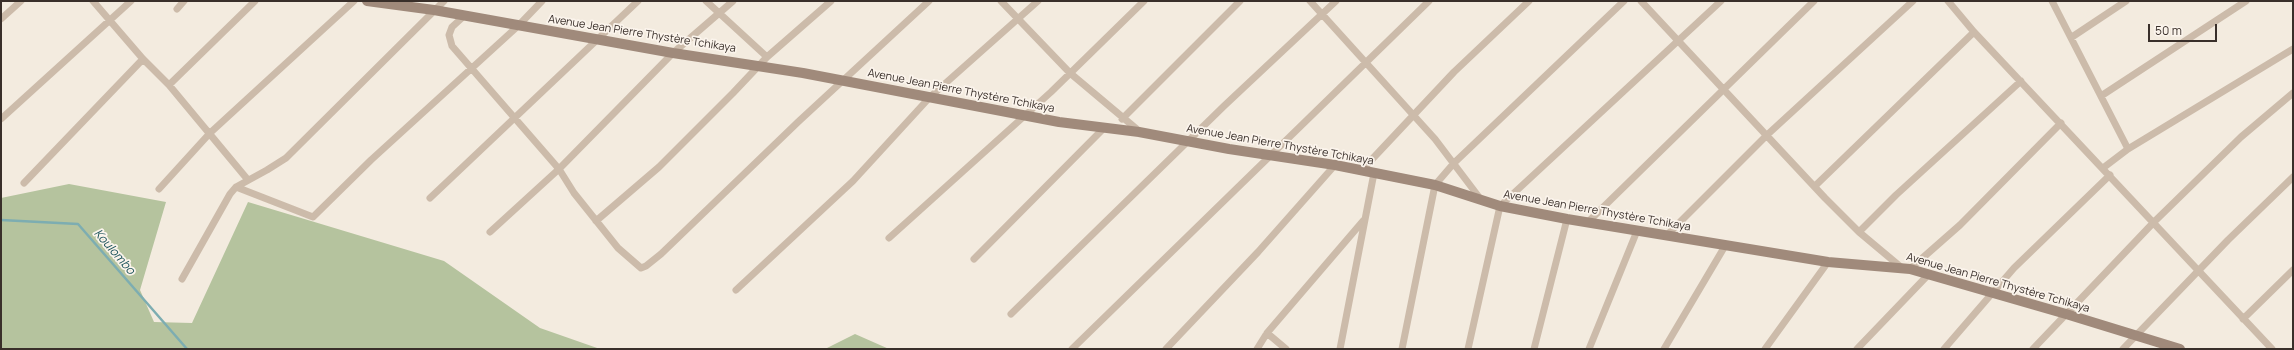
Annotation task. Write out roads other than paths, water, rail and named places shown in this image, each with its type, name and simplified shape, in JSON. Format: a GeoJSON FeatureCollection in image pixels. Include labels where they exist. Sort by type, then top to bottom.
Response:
{"type":"FeatureCollection","features":[{"type":"Feature","properties":{"kind":"street"},"geometry":{"type":"LineString","coordinates":[[1,19],[21,1]]}},
{"type":"Feature","properties":{"kind":"street"},"geometry":{"type":"LineString","coordinates":[[93,1],[111,20],[143,59],[169,85],[248,180]]}},
{"type":"Feature","properties":{"kind":"street"},"geometry":{"type":"LineString","coordinates":[[1,119],[131,1]]}},
{"type":"Feature","properties":{"kind":"street"},"geometry":{"type":"LineString","coordinates":[[177,9],[184,1]]}},
{"type":"Feature","properties":{"kind":"street"},"geometry":{"type":"LineString","coordinates":[[169,85],[255,1]]}},
{"type":"Feature","properties":{"kind":"street"},"geometry":{"type":"LineString","coordinates":[[159,189],[210,133],[354,1]]}},
{"type":"Feature","properties":{"kind":"street","name":"Avenue Jean Pierre Thystère Tchikaya"},"geometry":{"type":"LineString","coordinates":[[367,1],[415,4],[434,10],[518,26],[673,53],[759,65],[846,80],[1025,116],[1139,132],[1189,142],[1335,165],[1435,185],[1500,206],[1586,223],[1828,262],[1906,269],[2066,314],[2180,349]]}},
{"type":"Feature","properties":{"kind":"street"},"geometry":{"type":"LineString","coordinates":[[182,280],[230,194],[236,187],[286,158],[444,1]]}},
{"type":"Feature","properties":{"kind":"street"},"geometry":{"type":"LineString","coordinates":[[236,187],[313,217],[371,160],[518,26],[542,1]]}},
{"type":"Feature","properties":{"kind":"street"},"geometry":{"type":"LineString","coordinates":[[430,198],[638,1]]}},
{"type":"Feature","properties":{"kind":"street"},"geometry":{"type":"LineString","coordinates":[[706,1],[767,57]]}},
{"type":"Feature","properties":{"kind":"street"},"geometry":{"type":"LineString","coordinates":[[490,232],[559,169],[673,53],[733,1]]}},
{"type":"Feature","properties":{"kind":"street"},"geometry":{"type":"LineString","coordinates":[[596,221],[658,167],[767,57],[831,1]]}},
{"type":"Feature","properties":{"kind":"street"},"geometry":{"type":"LineString","coordinates":[[464,16],[452,27],[449,40],[471,69],[515,117],[559,169],[596,221],[631,261],[641,268],[646,266],[798,122],[846,80],[929,1]]}},
{"type":"Feature","properties":{"kind":"street"},"geometry":{"type":"LineString","coordinates":[[1001,1],[1070,73],[1139,132]]}},
{"type":"Feature","properties":{"kind":"street"},"geometry":{"type":"LineString","coordinates":[[736,290],[848,186],[930,97],[1038,1]]}},
{"type":"Feature","properties":{"kind":"street"},"geometry":{"type":"LineString","coordinates":[[889,238],[1025,116],[1144,1]]}},
{"type":"Feature","properties":{"kind":"street"},"geometry":{"type":"LineString","coordinates":[[1122,119],[1240,1]]}},
{"type":"Feature","properties":{"kind":"street"},"geometry":{"type":"LineString","coordinates":[[1310,1],[1365,64],[1414,115],[1454,163],[1482,201]]}},
{"type":"Feature","properties":{"kind":"street"},"geometry":{"type":"LineString","coordinates":[[1011,314],[1336,1]]}},
{"type":"Feature","properties":{"kind":"street"},"geometry":{"type":"LineString","coordinates":[[1072,349],[1429,1]]}},
{"type":"Feature","properties":{"kind":"street"},"geometry":{"type":"LineString","coordinates":[[1361,171],[1454,72],[1529,1]]}},
{"type":"Feature","properties":{"kind":"street"},"geometry":{"type":"LineString","coordinates":[[1402,349],[1435,185],[1454,163],[1624,1]]}},
{"type":"Feature","properties":{"kind":"street"},"geometry":{"type":"LineString","coordinates":[[1641,1],[1679,40],[1722,90],[1859,232],[1906,269],[1960,225],[2061,123]]}},
{"type":"Feature","properties":{"kind":"street"},"geometry":{"type":"LineString","coordinates":[[1468,349],[1500,206],[1721,1]]}},
{"type":"Feature","properties":{"kind":"street"},"geometry":{"type":"LineString","coordinates":[[1586,223],[1814,1]]}},
{"type":"Feature","properties":{"kind":"street"},"geometry":{"type":"LineString","coordinates":[[1667,236],[1767,135],[1913,1]]}},
{"type":"Feature","properties":{"kind":"street"},"geometry":{"type":"LineString","coordinates":[[1948,1],[1974,32],[2272,349]]}},
{"type":"Feature","properties":{"kind":"street"},"geometry":{"type":"LineString","coordinates":[[2052,1],[2072,37],[2128,149]]}},
{"type":"Feature","properties":{"kind":"street"},"geometry":{"type":"LineString","coordinates":[[2072,37],[2126,1]]}},
{"type":"Feature","properties":{"kind":"street"},"geometry":{"type":"LineString","coordinates":[[2101,96],[2246,1]]}},
{"type":"Feature","properties":{"kind":"street"},"geometry":{"type":"LineString","coordinates":[[1815,186],[1974,32]]}},
{"type":"Feature","properties":{"kind":"street"},"geometry":{"type":"LineString","coordinates":[[2103,168],[2128,149],[2293,49]]}},
{"type":"Feature","properties":{"kind":"street"},"geometry":{"type":"LineString","coordinates":[[24,183],[143,59]]}},
{"type":"Feature","properties":{"kind":"street"},"geometry":{"type":"LineString","coordinates":[[1859,232],[1913,178],[2021,81]]}},
{"type":"Feature","properties":{"kind":"street"},"geometry":{"type":"LineString","coordinates":[[2033,349],[2154,222],[2241,137],[2293,93]]}},
{"type":"Feature","properties":{"kind":"street"},"geometry":{"type":"LineString","coordinates":[[974,259],[1105,127]]}},
{"type":"Feature","properties":{"kind":"street"},"geometry":{"type":"LineString","coordinates":[[1166,349],[1258,252],[1335,165]]}},
{"type":"Feature","properties":{"kind":"street"},"geometry":{"type":"LineString","coordinates":[[1340,349],[1363,221],[1374,173]]}},
{"type":"Feature","properties":{"kind":"street"},"geometry":{"type":"LineString","coordinates":[[1944,349],[1991,293],[2040,240],[2110,175]]}},
{"type":"Feature","properties":{"kind":"street"},"geometry":{"type":"LineString","coordinates":[[2123,349],[2200,271],[2228,240],[2293,177]]}},
{"type":"Feature","properties":{"kind":"street"},"geometry":{"type":"LineString","coordinates":[[1534,349],[1567,219]]}},
{"type":"Feature","properties":{"kind":"street"},"geometry":{"type":"LineString","coordinates":[[1257,349],[1267,334],[1363,221]]}},
{"type":"Feature","properties":{"kind":"street"},"geometry":{"type":"LineString","coordinates":[[1589,349],[1637,231]]}},
{"type":"Feature","properties":{"kind":"street"},"geometry":{"type":"LineString","coordinates":[[1664,349],[1725,246]]}},
{"type":"Feature","properties":{"kind":"street"},"geometry":{"type":"LineString","coordinates":[[1765,349],[1828,262]]}},
{"type":"Feature","properties":{"kind":"street"},"geometry":{"type":"LineString","coordinates":[[2243,319],[2293,270]]}},
{"type":"Feature","properties":{"kind":"street"},"geometry":{"type":"LineString","coordinates":[[1857,349],[1928,275]]}},
{"type":"Feature","properties":{"kind":"street"},"geometry":{"type":"LineString","coordinates":[[1267,334],[1286,349]]}},
{"type":"Feature","properties":{"kind":"waterway","name":"Koulombo"},"geometry":{"type":"LineString","coordinates":[[1,220],[78,224],[187,349]]}}]}
